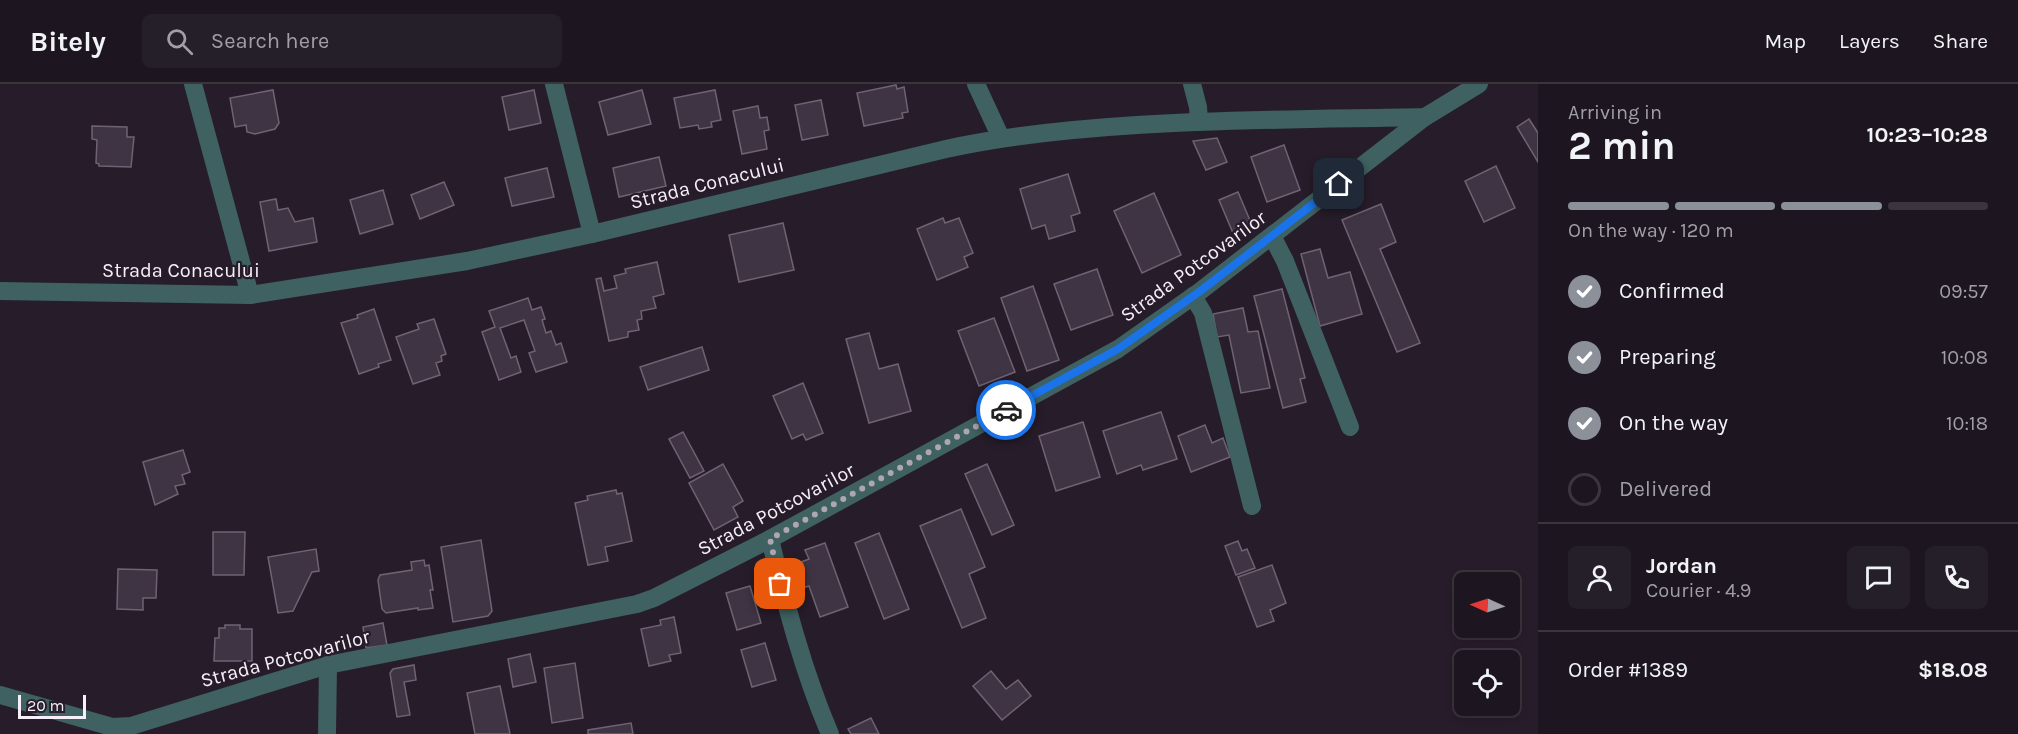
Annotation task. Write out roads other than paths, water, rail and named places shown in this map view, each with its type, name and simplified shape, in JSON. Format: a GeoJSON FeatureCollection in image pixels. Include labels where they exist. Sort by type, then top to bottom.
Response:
{"type":"FeatureCollection","features":[{"type":"Feature","properties":{"kind":"street"},"geometry":{"type":"LineString","coordinates":[[192,84],[250,295]]}},
{"type":"Feature","properties":{"kind":"street"},"geometry":{"type":"LineString","coordinates":[[554,84],[592,234]]}},
{"type":"Feature","properties":{"kind":"street"},"geometry":{"type":"LineString","coordinates":[[976,84],[1001,138]]}},
{"type":"Feature","properties":{"kind":"street"},"geometry":{"type":"LineString","coordinates":[[1191,84],[1199,122]]}},
{"type":"Feature","properties":{"kind":"street","name":"Strada Potcovarilor"},"geometry":{"type":"LineString","coordinates":[[0,695],[112,727],[131,726],[328,665],[637,604],[676,588],[1118,349],[1272,236],[1425,117],[1479,84]]}},
{"type":"Feature","properties":{"kind":"street","name":"Strada Conacului"},"geometry":{"type":"LineString","coordinates":[[0,291],[250,295],[467,261],[1001,138],[1092,128],[1199,122],[1425,117]]}},
{"type":"Feature","properties":{"kind":"street"},"geometry":{"type":"LineString","coordinates":[[1272,236],[1285,261],[1350,427]]}},
{"type":"Feature","properties":{"kind":"street"},"geometry":{"type":"LineString","coordinates":[[1192,296],[1203,313],[1252,506]]}},
{"type":"Feature","properties":{"kind":"street"},"geometry":{"type":"LineString","coordinates":[[770,539],[780,584],[805,669],[830,734]]}},
{"type":"Feature","properties":{"kind":"street"},"geometry":{"type":"LineString","coordinates":[[327,734],[328,665]]}}]}
